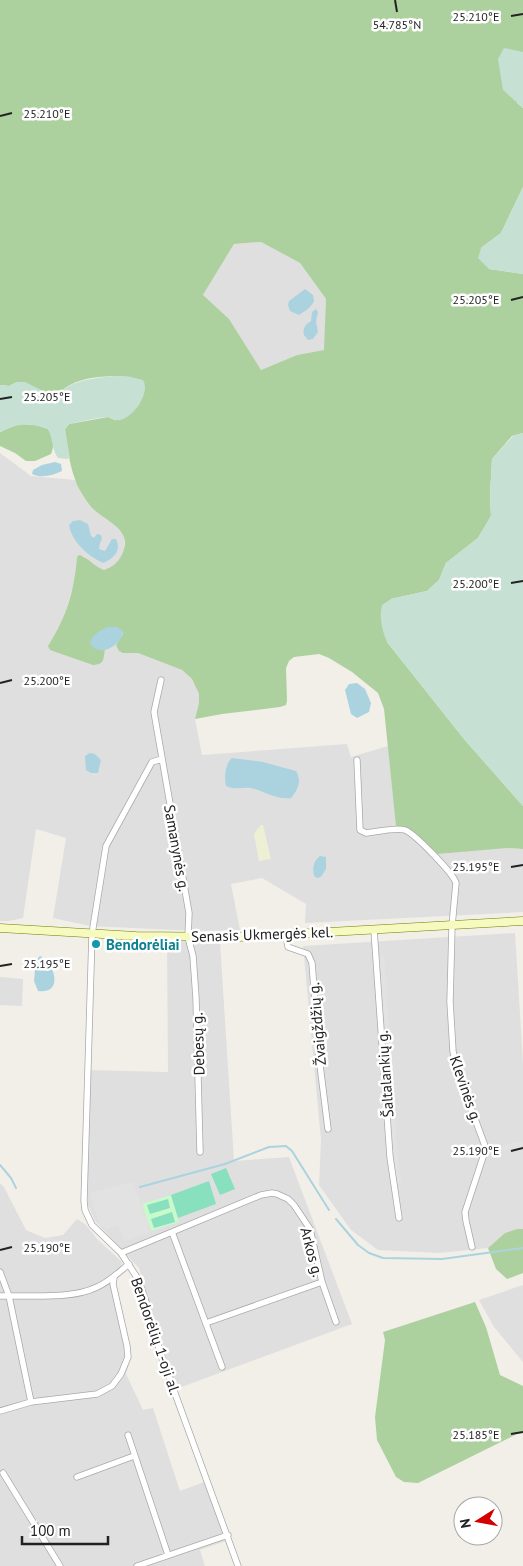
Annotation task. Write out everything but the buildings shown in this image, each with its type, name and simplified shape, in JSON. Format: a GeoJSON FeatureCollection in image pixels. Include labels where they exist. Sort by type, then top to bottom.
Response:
{"type":"FeatureCollection","features":[{"type":"Feature","properties":{"kind":"main road","name":"Senasis Ukmergės kel."},"geometry":{"type":"LineString","coordinates":[[0,928],[92,934],[188,937],[286,935],[523,922]]}},
{"type":"Feature","properties":{"kind":"street","name":"Samanynės g."},"geometry":{"type":"LineString","coordinates":[[161,680],[154,712],[188,913],[188,937]]}},
{"type":"Feature","properties":{"kind":"street"},"geometry":{"type":"LineString","coordinates":[[92,934],[106,846],[152,762],[162,758]]}},
{"type":"Feature","properties":{"kind":"street","name":"Klevinės g."},"geometry":{"type":"LineString","coordinates":[[356,760],[360,830],[366,833],[404,830],[440,862],[454,878],[456,884],[452,926],[450,1002],[453,1051],[457,1070],[485,1146],[465,1212],[472,1247]]}},
{"type":"Feature","properties":{"kind":"street","name":"Šaltalankių g."},"geometry":{"type":"LineString","coordinates":[[374,930],[390,1157],[399,1218]]}},
{"type":"Feature","properties":{"kind":"street","name":"Bendorėlių 1-oji al."},"geometry":{"type":"LineString","coordinates":[[92,934],[85,1210],[92,1225],[121,1253],[140,1285],[161,1355],[238,1566]]}},
{"type":"Feature","properties":{"kind":"street","name":"Žvaigždžių g."},"geometry":{"type":"LineString","coordinates":[[286,935],[288,947],[308,954],[312,963],[320,1064],[328,1129]]}},
{"type":"Feature","properties":{"kind":"street","name":"Debesų g."},"geometry":{"type":"LineString","coordinates":[[188,937],[193,956],[196,998],[200,1152]]}},
{"type":"Feature","properties":{"kind":"street","name":"Arkos g."},"geometry":{"type":"LineString","coordinates":[[121,1253],[261,1196],[272,1193],[283,1196],[294,1205],[310,1229],[322,1282],[206,1323]]}},
{"type":"Feature","properties":{"kind":"street"},"geometry":{"type":"LineString","coordinates":[[172,1232],[222,1368]]}},
{"type":"Feature","properties":{"kind":"street"},"geometry":{"type":"LineString","coordinates":[[0,1296],[64,1296],[81,1292],[97,1287],[114,1277],[129,1264]]}},
{"type":"Feature","properties":{"kind":"street"},"geometry":{"type":"LineString","coordinates":[[0,1272],[9,1296],[31,1402]]}},
{"type":"Feature","properties":{"kind":"street"},"geometry":{"type":"LineString","coordinates":[[0,1411],[31,1402],[97,1394],[112,1386],[121,1374],[128,1357],[113,1284],[114,1277]]}},
{"type":"Feature","properties":{"kind":"street"},"geometry":{"type":"LineString","coordinates":[[322,1282],[336,1322]]}},
{"type":"Feature","properties":{"kind":"street"},"geometry":{"type":"LineString","coordinates":[[128,1435],[168,1555]]}},
{"type":"Feature","properties":{"kind":"street"},"geometry":{"type":"LineString","coordinates":[[77,1477],[134,1456]]}},
{"type":"Feature","properties":{"kind":"street"},"geometry":{"type":"LineString","coordinates":[[3,1473],[60,1566]]}},
{"type":"Feature","properties":{"kind":"street"},"geometry":{"type":"LineString","coordinates":[[136,1566],[228,1535]]}},
{"type":"Feature","properties":{"kind":"shaded area"},"geometry":{"type":"Polygon","coordinates":[[[261,242],[300,263],[326,299],[325,350],[297,355],[261,370],[203,295],[234,244],[261,242]]]}},
{"type":"Feature","properties":{"kind":"shaded area"},"geometry":{"type":"Polygon","coordinates":[[[0,453],[31,476],[75,480],[89,505],[117,526],[124,536],[125,549],[120,560],[113,566],[104,570],[96,567],[84,556],[77,557],[75,580],[66,611],[61,625],[49,645],[102,629],[124,653],[138,653],[182,670],[192,679],[199,694],[195,719],[202,755],[347,744],[351,757],[388,746],[396,827],[507,848],[523,849],[523,912],[305,923],[306,904],[262,878],[231,884],[240,930],[197,931],[90,926],[53,918],[66,838],[36,829],[23,918],[0,921],[0,453]]]}},
{"type":"Feature","properties":{"kind":"shaded area"},"geometry":{"type":"Polygon","coordinates":[[[515,933],[523,1063],[523,1229],[505,1233],[488,1248],[439,1253],[378,1250],[351,1230],[319,1185],[321,1140],[303,946],[515,933]]]}},
{"type":"Feature","properties":{"kind":"shaded area"},"geometry":{"type":"Polygon","coordinates":[[[167,941],[220,942],[234,1161],[289,1157],[352,1324],[176,1389],[139,1268],[95,1221],[88,1205],[87,1175],[90,1070],[168,1072],[167,941]]]}},
{"type":"Feature","properties":{"kind":"shaded area"},"geometry":{"type":"Polygon","coordinates":[[[384,955],[399,1172],[402,1184],[397,1185],[394,1170],[379,956],[384,955]]]}},
{"type":"Feature","properties":{"kind":"shaded area"},"geometry":{"type":"Polygon","coordinates":[[[0,977],[23,979],[22,1006],[0,1005],[0,977]]]}},
{"type":"Feature","properties":{"kind":"shaded area"},"geometry":{"type":"Polygon","coordinates":[[[522,1141],[523,1146],[494,1153],[492,1148],[522,1141]]]}},
{"type":"Feature","properties":{"kind":"shaded area"},"geometry":{"type":"Polygon","coordinates":[[[133,1182],[150,1232],[125,1241],[118,1225],[106,1229],[99,1224],[90,1193],[133,1182]]]}},
{"type":"Feature","properties":{"kind":"shaded area"},"geometry":{"type":"Polygon","coordinates":[[[0,1183],[4,1187],[26,1230],[45,1238],[63,1235],[77,1219],[86,1225],[97,1239],[122,1262],[121,1267],[113,1274],[131,1358],[126,1374],[143,1410],[153,1408],[180,1491],[204,1482],[226,1541],[200,1550],[205,1566],[0,1566],[0,1183]]]}},
{"type":"Feature","properties":{"kind":"shaded area"},"geometry":{"type":"Polygon","coordinates":[[[523,1285],[523,1362],[494,1327],[479,1300],[523,1285]]]}},
{"type":"Feature","properties":{"kind":"green space"},"geometry":{"type":"Polygon","coordinates":[[[0,0],[523,0],[523,52],[521,52],[517,103],[523,108],[523,187],[501,233],[481,248],[489,269],[523,274],[523,433],[512,436],[492,459],[491,516],[478,538],[446,563],[439,580],[427,591],[391,599],[387,642],[464,739],[523,806],[523,849],[507,848],[437,854],[416,835],[396,827],[384,709],[378,693],[352,672],[329,658],[319,654],[294,657],[289,661],[286,668],[286,705],[195,719],[199,694],[192,679],[182,670],[138,653],[123,653],[119,651],[116,645],[123,634],[122,631],[101,650],[105,649],[103,659],[102,662],[97,664],[93,665],[50,650],[48,646],[69,603],[77,557],[79,555],[82,556],[104,570],[118,561],[125,543],[124,536],[119,530],[93,509],[79,488],[71,467],[65,429],[69,424],[108,417],[115,420],[131,377],[110,376],[79,381],[61,391],[54,399],[43,391],[17,382],[9,386],[0,385],[0,0]],[[261,242],[234,244],[203,295],[229,319],[261,370],[297,355],[324,350],[326,299],[300,263],[261,242]]]}},
{"type":"Feature","properties":{"kind":"green space"},"geometry":{"type":"Polygon","coordinates":[[[504,48],[523,52],[523,108],[503,90],[498,59],[504,48]]]}},
{"type":"Feature","properties":{"kind":"green space"},"geometry":{"type":"Polygon","coordinates":[[[523,187],[523,274],[489,269],[478,258],[481,248],[501,233],[523,187]]]}},
{"type":"Feature","properties":{"kind":"green space"},"geometry":{"type":"Polygon","coordinates":[[[116,376],[143,380],[145,391],[143,398],[130,415],[120,420],[104,417],[69,424],[65,429],[70,458],[58,458],[48,429],[24,424],[0,432],[0,385],[9,386],[17,382],[25,382],[43,391],[53,399],[73,384],[90,379],[116,376]]]}},
{"type":"Feature","properties":{"kind":"green space"},"geometry":{"type":"Polygon","coordinates":[[[18,424],[36,425],[48,429],[53,441],[51,454],[35,461],[26,461],[0,446],[0,432],[18,424]]]}},
{"type":"Feature","properties":{"kind":"green space"},"geometry":{"type":"Polygon","coordinates":[[[523,433],[523,806],[464,739],[387,642],[382,628],[381,615],[382,605],[391,599],[427,591],[439,580],[446,563],[478,538],[491,516],[492,459],[513,436],[523,433]]]}},
{"type":"Feature","properties":{"kind":"green space"},"geometry":{"type":"Polygon","coordinates":[[[263,825],[271,859],[259,861],[254,834],[263,825]]]}},
{"type":"Feature","properties":{"kind":"green space"},"geometry":{"type":"Polygon","coordinates":[[[226,1168],[235,1189],[220,1195],[211,1174],[226,1168]]]}},
{"type":"Feature","properties":{"kind":"green space"},"geometry":{"type":"Polygon","coordinates":[[[209,1181],[216,1204],[178,1218],[171,1195],[209,1181]]]}},
{"type":"Feature","properties":{"kind":"green space"},"geometry":{"type":"Polygon","coordinates":[[[171,1195],[179,1222],[151,1231],[142,1204],[171,1195]]]}},
{"type":"Feature","properties":{"kind":"green space"},"geometry":{"type":"Polygon","coordinates":[[[168,1199],[170,1208],[150,1214],[147,1205],[168,1199]]]}},
{"type":"Feature","properties":{"kind":"green space"},"geometry":{"type":"Polygon","coordinates":[[[172,1212],[175,1222],[154,1228],[151,1219],[172,1212]]]}},
{"type":"Feature","properties":{"kind":"green space"},"geometry":{"type":"Polygon","coordinates":[[[523,1229],[523,1273],[507,1279],[496,1269],[488,1248],[505,1233],[523,1229]]]}},
{"type":"Feature","properties":{"kind":"green space"},"geometry":{"type":"Polygon","coordinates":[[[475,1302],[486,1327],[500,1375],[523,1386],[523,1431],[418,1483],[404,1482],[396,1477],[377,1440],[375,1417],[385,1340],[383,1332],[475,1302]]]}},
{"type":"Feature","properties":{"kind":"water"},"geometry":{"type":"Polygon","coordinates":[[[305,289],[313,295],[314,301],[310,307],[299,315],[290,311],[288,305],[289,301],[305,289]]]}},
{"type":"Feature","properties":{"kind":"water"},"geometry":{"type":"Polygon","coordinates":[[[316,309],[318,312],[316,322],[318,332],[313,339],[308,340],[304,335],[304,328],[311,321],[312,312],[316,309]]]}},
{"type":"Feature","properties":{"kind":"water"},"geometry":{"type":"Polygon","coordinates":[[[55,462],[61,464],[62,471],[44,476],[32,474],[33,470],[42,465],[55,462]]]}},
{"type":"Feature","properties":{"kind":"water"},"geometry":{"type":"Polygon","coordinates":[[[80,520],[88,524],[91,536],[94,538],[97,534],[101,535],[102,539],[99,549],[105,551],[112,539],[116,539],[118,547],[113,557],[103,563],[77,543],[69,525],[73,521],[80,520]]]}},
{"type":"Feature","properties":{"kind":"water"},"geometry":{"type":"Polygon","coordinates":[[[108,627],[117,627],[123,631],[120,639],[114,646],[105,650],[96,649],[92,646],[91,639],[101,630],[108,627]]]}},
{"type":"Feature","properties":{"kind":"water"},"geometry":{"type":"Polygon","coordinates":[[[357,683],[365,689],[371,703],[369,712],[357,718],[351,714],[345,690],[349,684],[357,683]]]}},
{"type":"Feature","properties":{"kind":"water"},"geometry":{"type":"Polygon","coordinates":[[[90,753],[95,754],[101,760],[98,773],[91,773],[86,770],[85,756],[90,753]]]}},
{"type":"Feature","properties":{"kind":"water"},"geometry":{"type":"Polygon","coordinates":[[[232,758],[263,762],[296,771],[299,782],[296,792],[291,798],[286,798],[275,797],[251,788],[226,786],[226,771],[232,758]]]}},
{"type":"Feature","properties":{"kind":"water"},"geometry":{"type":"Polygon","coordinates":[[[320,856],[326,857],[326,869],[321,877],[317,878],[314,876],[313,867],[320,856]]]}},
{"type":"Feature","properties":{"kind":"water"},"geometry":{"type":"Polygon","coordinates":[[[40,956],[45,959],[53,971],[54,983],[46,991],[38,991],[34,981],[36,960],[40,956]]]}},
{"type":"Feature","properties":{"kind":"waterway"},"geometry":{"type":"LineString","coordinates":[[140,1187],[225,1164],[269,1147],[286,1146],[292,1151],[329,1210]]}},
{"type":"Feature","properties":{"kind":"waterway"},"geometry":{"type":"LineString","coordinates":[[0,1165],[11,1178],[16,1188]]}},
{"type":"Feature","properties":{"kind":"waterway"},"geometry":{"type":"LineString","coordinates":[[336,1219],[358,1245],[369,1253],[383,1258],[442,1259],[523,1248]]}},
{"type":"Feature","properties":{"kind":"place","name":"Bendorėliai"},"geometry":{"type":"Point","coordinates":[96,944]}}]}
